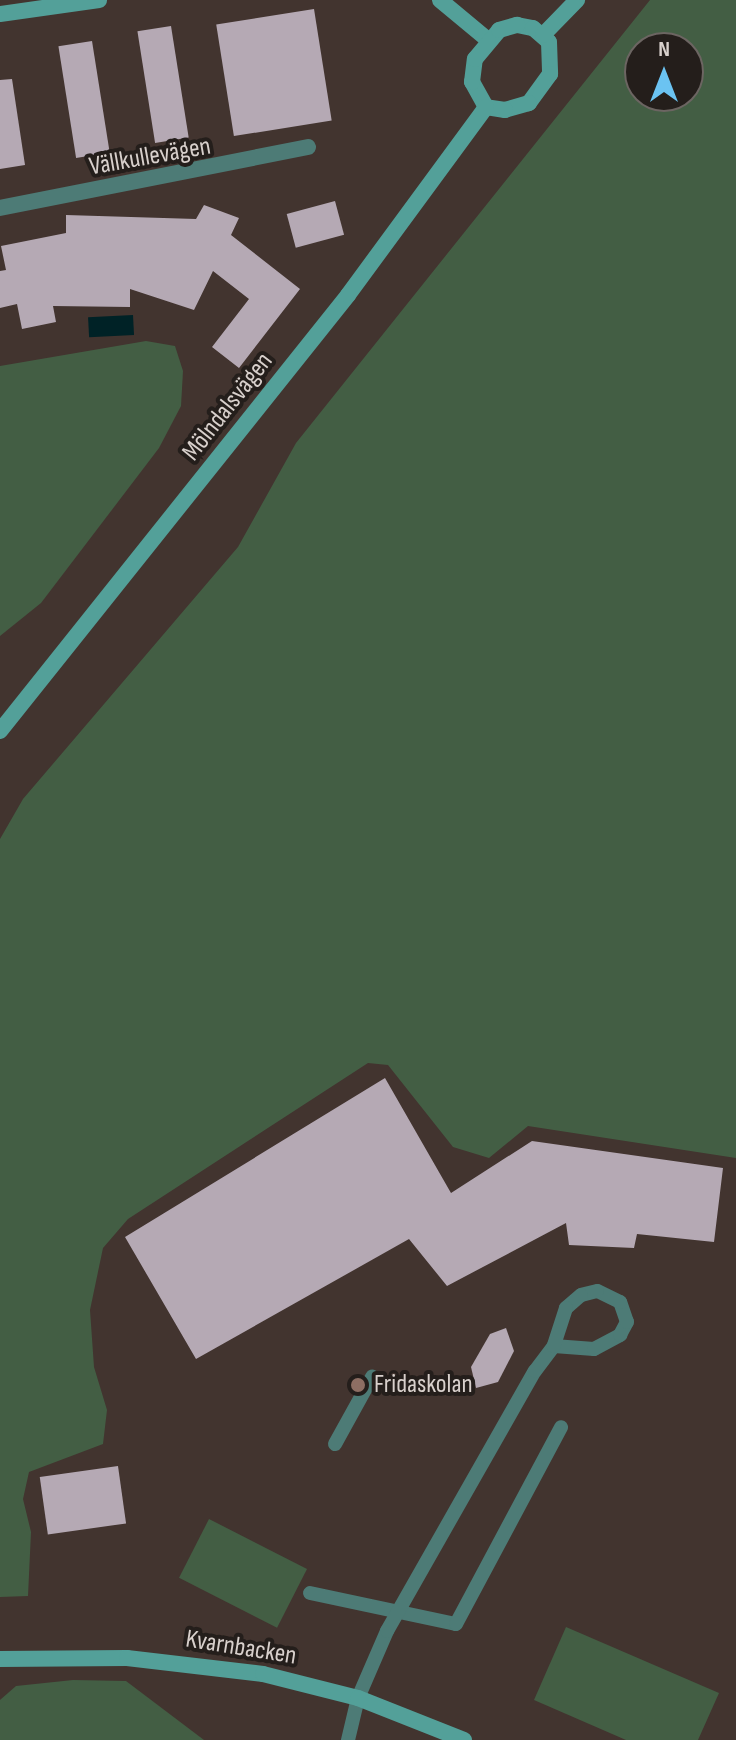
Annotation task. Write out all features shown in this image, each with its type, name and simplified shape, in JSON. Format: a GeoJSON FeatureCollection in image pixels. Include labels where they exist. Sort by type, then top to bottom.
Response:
{"type":"FeatureCollection","features":[{"type":"Feature","properties":{"kind":"street"},"geometry":{"type":"LineString","coordinates":[[0,14],[99,0]]}},
{"type":"Feature","properties":{"kind":"street"},"geometry":{"type":"LineString","coordinates":[[440,0],[488,40]]}},
{"type":"Feature","properties":{"kind":"street"},"geometry":{"type":"LineString","coordinates":[[543,35],[577,0]]}},
{"type":"Feature","properties":{"kind":"street"},"geometry":{"type":"LineString","coordinates":[[517,25],[543,35],[552,51],[546,86],[518,108],[486,107],[472,82],[475,59],[488,40],[517,25]]}},
{"type":"Feature","properties":{"kind":"street","name":"Mölndalsvägen"},"geometry":{"type":"LineString","coordinates":[[0,731],[348,295],[486,107]]}},
{"type":"Feature","properties":{"kind":"street","name":"Vällkullevägen"},"geometry":{"type":"LineString","coordinates":[[0,208],[308,147]]}},
{"type":"Feature","properties":{"kind":"street","name":"Kvarnbacken"},"geometry":{"type":"LineString","coordinates":[[0,1659],[193,1663],[358,1698],[464,1740]]}},
{"type":"Feature","properties":{"kind":"lane"},"geometry":{"type":"LineString","coordinates":[[348,1740],[358,1698],[399,1613],[454,1507],[554,1346],[566,1308],[581,1295],[597,1291],[620,1302],[627,1322],[610,1342],[594,1349],[554,1346]]}},
{"type":"Feature","properties":{"kind":"lane"},"geometry":{"type":"LineString","coordinates":[[335,1444],[372,1377]]}},
{"type":"Feature","properties":{"kind":"lane"},"geometry":{"type":"LineString","coordinates":[[310,1593],[399,1613],[437,1616],[456,1624],[561,1427]]}},
{"type":"Feature","properties":{"kind":"green space"},"geometry":{"type":"Polygon","coordinates":[[[650,0],[736,0],[736,1158],[528,1126],[489,1158],[453,1147],[388,1065],[368,1063],[128,1219],[103,1248],[90,1310],[94,1367],[107,1410],[103,1444],[29,1472],[23,1499],[31,1532],[28,1596],[0,1597],[0,839],[23,799],[238,547],[296,443],[624,33],[624,112],[704,112],[704,32],[624,32],[650,0]]]}},
{"type":"Feature","properties":{"kind":"green space"},"geometry":{"type":"Polygon","coordinates":[[[146,341],[175,346],[183,371],[181,406],[159,448],[41,603],[0,636],[0,366],[146,341]]]}},
{"type":"Feature","properties":{"kind":"green space"},"geometry":{"type":"Polygon","coordinates":[[[209,1519],[307,1569],[277,1628],[179,1578],[209,1519]]]}},
{"type":"Feature","properties":{"kind":"green space"},"geometry":{"type":"Polygon","coordinates":[[[566,1627],[719,1693],[698,1740],[626,1740],[534,1700],[566,1627]]]}},
{"type":"Feature","properties":{"kind":"green space"},"geometry":{"type":"Polygon","coordinates":[[[73,1680],[126,1681],[204,1740],[0,1740],[0,1700],[16,1686],[73,1680]]]}},
{"type":"Feature","properties":{"kind":"water"},"geometry":{"type":"Polygon","coordinates":[[[133,315],[134,335],[89,337],[88,317],[133,315]]]}},
{"type":"Feature","properties":{"kind":"building"},"geometry":{"type":"Polygon","coordinates":[[[314,9],[332,121],[234,136],[216,24],[314,9]]]}},
{"type":"Feature","properties":{"kind":"building"},"geometry":{"type":"Polygon","coordinates":[[[171,26],[189,138],[155,143],[137,31],[171,26]]]}},
{"type":"Feature","properties":{"kind":"building"},"geometry":{"type":"Polygon","coordinates":[[[92,41],[110,153],[76,158],[58,46],[92,41]]]}},
{"type":"Feature","properties":{"kind":"building"},"geometry":{"type":"Polygon","coordinates":[[[12,79],[25,165],[0,169],[0,80],[12,79]]]}},
{"type":"Feature","properties":{"kind":"building"},"geometry":{"type":"Polygon","coordinates":[[[335,201],[344,235],[296,248],[287,214],[335,201]]]}},
{"type":"Feature","properties":{"kind":"building"},"geometry":{"type":"Polygon","coordinates":[[[204,205],[239,218],[231,235],[300,289],[239,368],[212,347],[249,299],[213,271],[194,310],[130,289],[130,307],[53,306],[56,322],[22,329],[17,304],[0,308],[0,271],[6,270],[1,246],[66,233],[66,215],[196,219],[204,205]]]}},
{"type":"Feature","properties":{"kind":"building"},"geometry":{"type":"Polygon","coordinates":[[[385,1078],[451,1193],[532,1141],[723,1168],[714,1242],[637,1234],[634,1248],[569,1245],[566,1223],[447,1286],[409,1239],[196,1359],[125,1237],[385,1078]]]}},
{"type":"Feature","properties":{"kind":"building"},"geometry":{"type":"Polygon","coordinates":[[[506,1328],[514,1351],[498,1382],[476,1388],[471,1367],[490,1334],[506,1328]]]}},
{"type":"Feature","properties":{"kind":"building"},"geometry":{"type":"Polygon","coordinates":[[[118,1466],[126,1523],[48,1534],[40,1477],[118,1466]]]}},
{"type":"Feature","properties":{"kind":"place","name":"Fridaskolan"},"geometry":{"type":"Point","coordinates":[358,1385]}}]}
